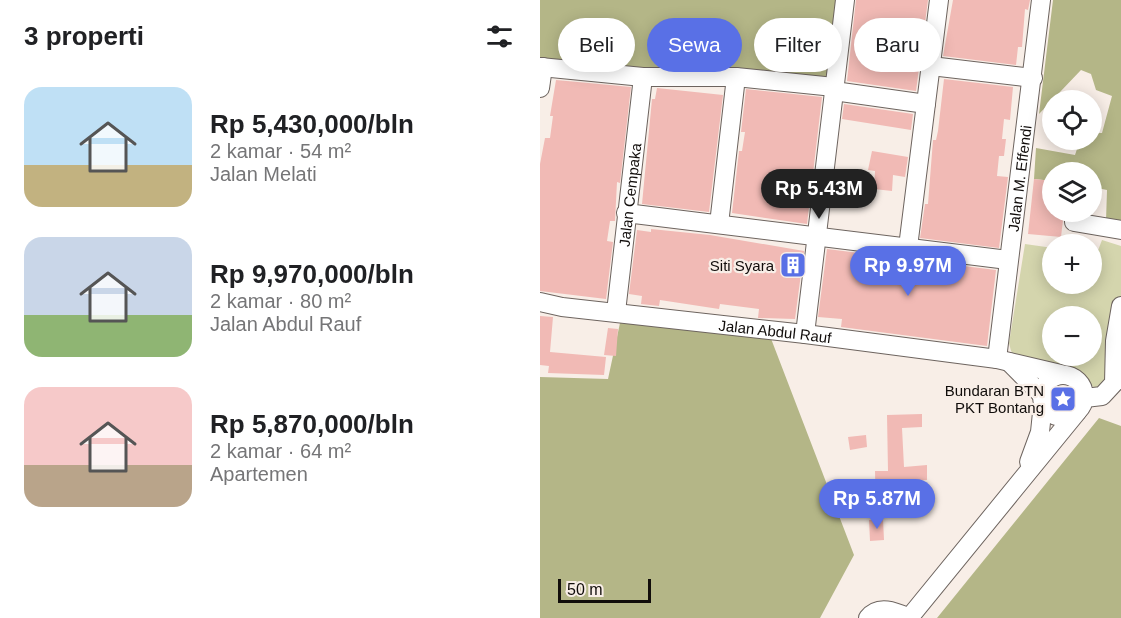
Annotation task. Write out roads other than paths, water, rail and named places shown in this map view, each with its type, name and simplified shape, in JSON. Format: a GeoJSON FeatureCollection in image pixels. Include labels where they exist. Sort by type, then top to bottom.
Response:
{"type":"FeatureCollection","features":[{"type":"Feature","properties":{"kind":"street"},"geometry":{"type":"LineString","coordinates":[[805,334],[845,0]]}},
{"type":"Feature","properties":{"kind":"street"},"geometry":{"type":"LineString","coordinates":[[937,18],[939,0]]}},
{"type":"Feature","properties":{"kind":"street","name":"Jalan M. Effendi"},"geometry":{"type":"LineString","coordinates":[[1003,361],[1008,260],[1033,78],[1041,0]]}},
{"type":"Feature","properties":{"kind":"street"},"geometry":{"type":"LineString","coordinates":[[540,88],[541,67],[643,77],[736,77],[834,89],[926,104]]}},
{"type":"Feature","properties":{"kind":"street"},"geometry":{"type":"LineString","coordinates":[[941,67],[1033,78]]}},
{"type":"Feature","properties":{"kind":"street"},"geometry":{"type":"LineString","coordinates":[[908,247],[930,72]]}},
{"type":"Feature","properties":{"kind":"street","name":"Jalan Cempaka"},"geometry":{"type":"LineString","coordinates":[[616,312],[643,77]]}},
{"type":"Feature","properties":{"kind":"street"},"geometry":{"type":"LineString","coordinates":[[718,224],[736,77]]}},
{"type":"Feature","properties":{"kind":"street"},"geometry":{"type":"LineString","coordinates":[[626,213],[1008,260]]}},
{"type":"Feature","properties":{"kind":"street"},"geometry":{"type":"LineString","coordinates":[[1074,222],[1121,230]]}},
{"type":"Feature","properties":{"kind":"street","name":"Jalan Abdul Rauf"},"geometry":{"type":"LineString","coordinates":[[540,302],[562,307],[805,334],[1003,361],[1065,375]]}},
{"type":"Feature","properties":{"kind":"street"},"geometry":{"type":"LineString","coordinates":[[1003,361],[1042,399],[1054,416],[1070,417],[1081,405],[1102,396],[1114,383],[1115,341],[1121,306]]}},
{"type":"Feature","properties":{"kind":"street"},"geometry":{"type":"LineString","coordinates":[[868,618],[877,611],[887,610],[910,618],[1081,405],[1079,382],[1065,375],[1049,380],[1042,399],[1040,432],[1024,475]]}},
{"type":"Feature","properties":{"kind":"place","name":"Siti Syara"},"geometry":{"type":"Point","coordinates":[793,265]}},
{"type":"Feature","properties":{"kind":"place","name":"Bundaran BTN PKT Bontang"},"geometry":{"type":"Point","coordinates":[1063,399]}}]}
